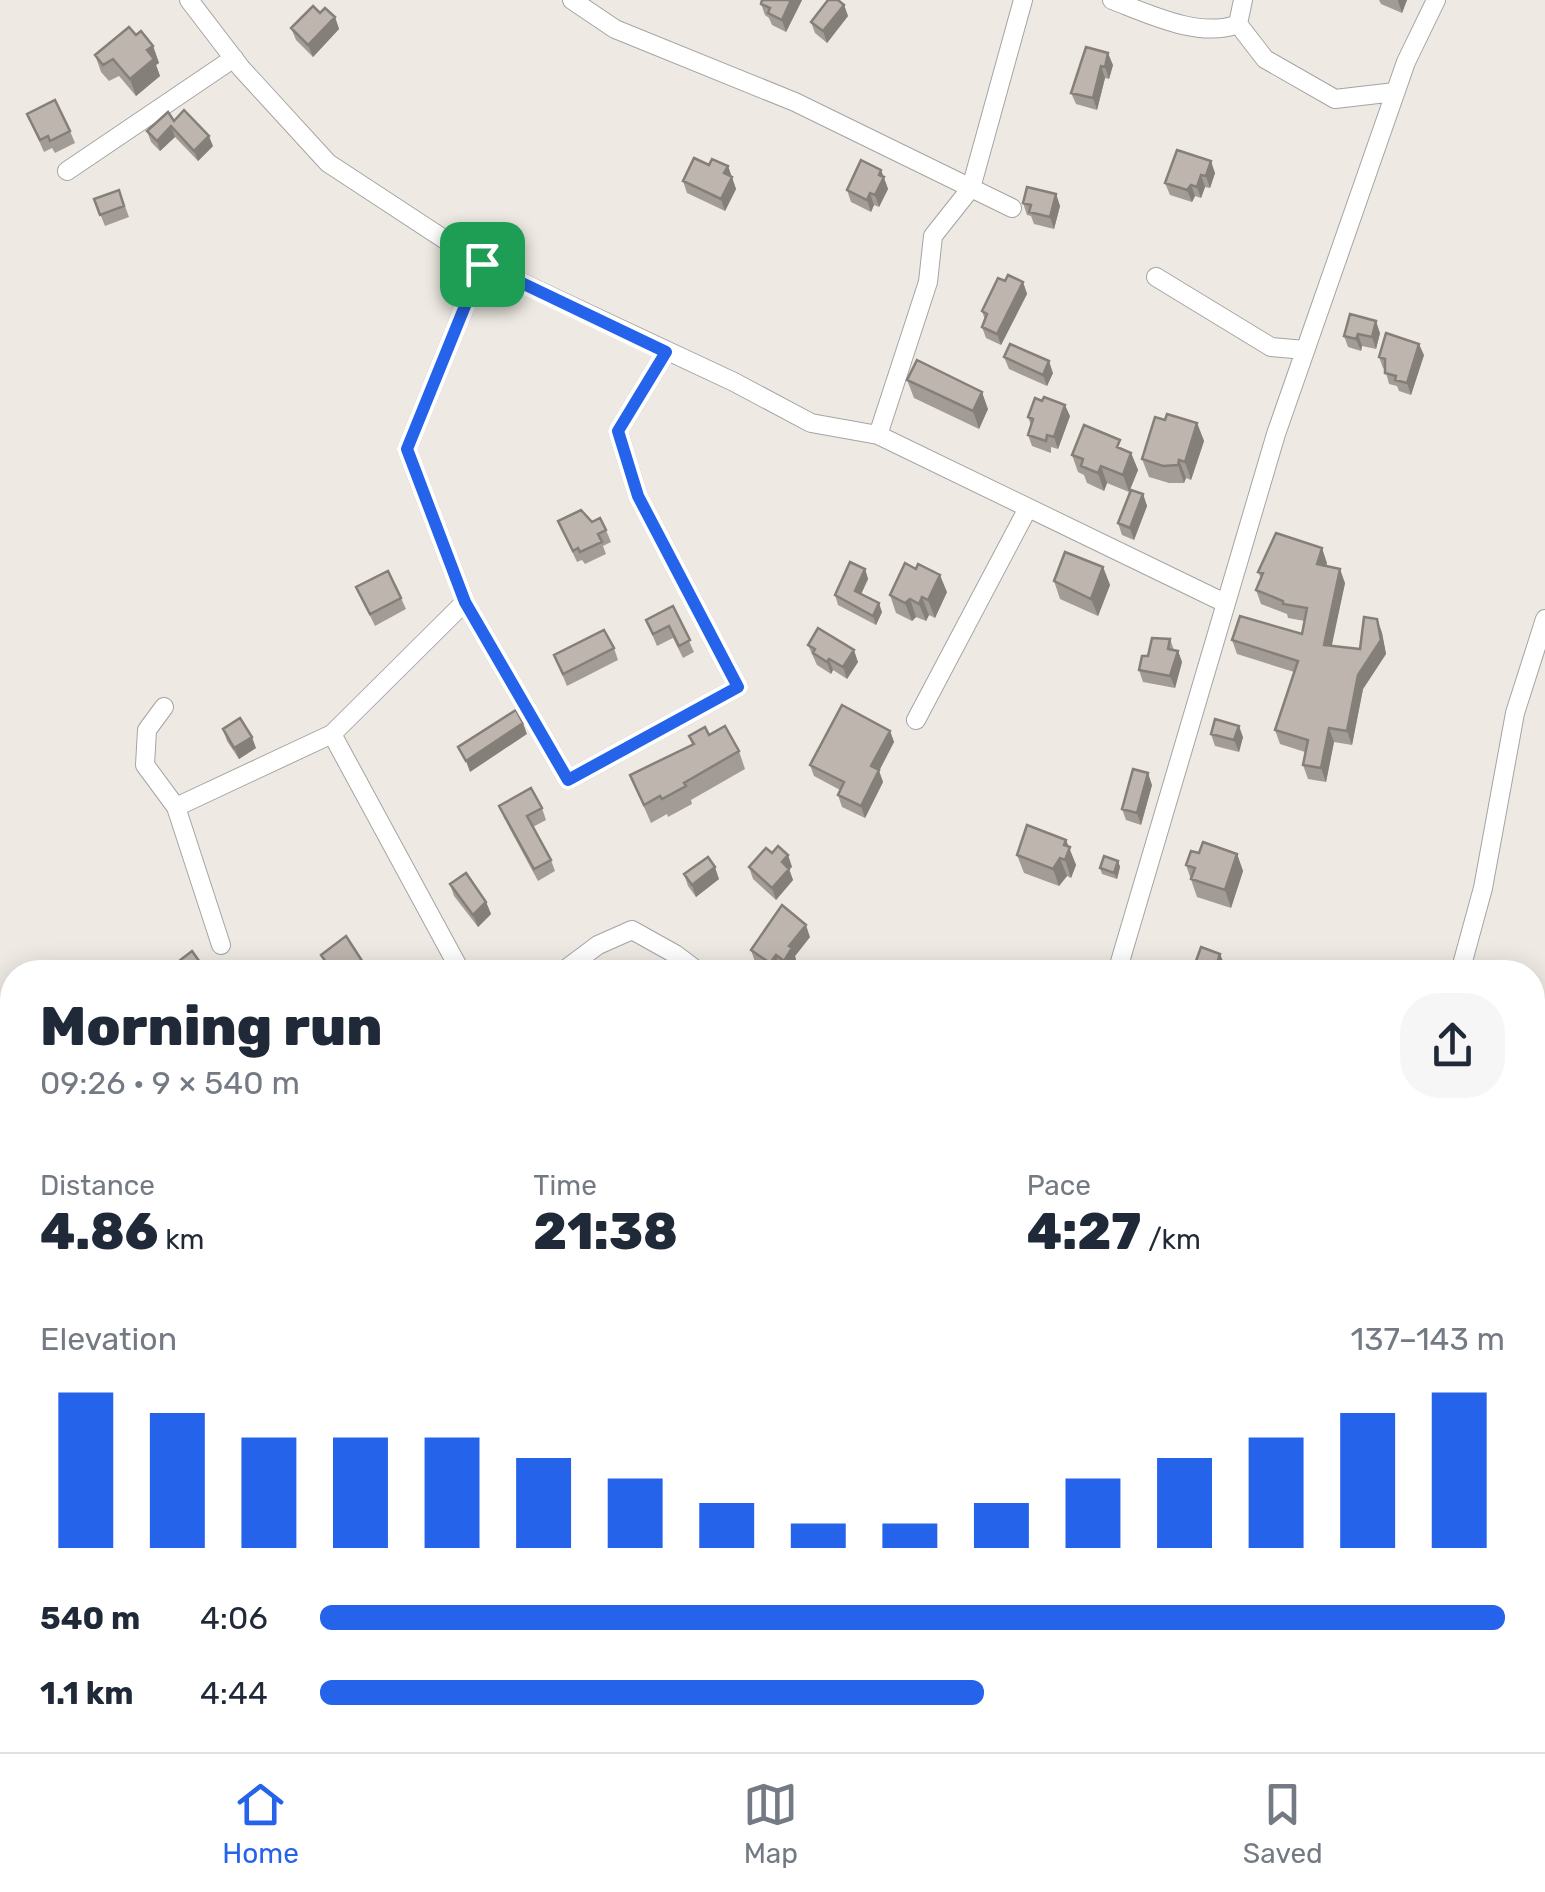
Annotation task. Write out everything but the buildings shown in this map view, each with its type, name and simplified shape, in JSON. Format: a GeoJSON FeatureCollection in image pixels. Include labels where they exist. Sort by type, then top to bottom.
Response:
{"type":"FeatureCollection","features":[{"type":"Feature","properties":{"kind":"street"},"geometry":{"type":"LineString","coordinates":[[189,0],[234,58],[328,163],[482,264],[734,382],[811,423],[878,435],[1225,603]]}},
{"type":"Feature","properties":{"kind":"street"},"geometry":{"type":"LineString","coordinates":[[572,0],[614,29],[795,102],[1012,208]]}},
{"type":"Feature","properties":{"kind":"street"},"geometry":{"type":"LineString","coordinates":[[878,435],[928,282],[932,236],[971,188],[1023,0]]}},
{"type":"Feature","properties":{"kind":"street"},"geometry":{"type":"LineString","coordinates":[[1112,0],[1161,18],[1220,31],[1238,24]]}},
{"type":"Feature","properties":{"kind":"street"},"geometry":{"type":"LineString","coordinates":[[1243,0],[1238,24],[1265,59],[1335,98],[1396,92]]}},
{"type":"Feature","properties":{"kind":"street"},"geometry":{"type":"LineString","coordinates":[[1121,960],[1276,434],[1406,62],[1436,0]]}},
{"type":"Feature","properties":{"kind":"street"},"geometry":{"type":"LineString","coordinates":[[67,171],[234,58]]}},
{"type":"Feature","properties":{"kind":"street"},"geometry":{"type":"LineString","coordinates":[[482,264],[407,449],[465,602],[568,780],[738,687],[638,496],[618,431],[666,352]]}},
{"type":"Feature","properties":{"kind":"street"},"geometry":{"type":"LineString","coordinates":[[1156,277],[1271,348],[1305,350]]}},
{"type":"Feature","properties":{"kind":"street"},"geometry":{"type":"LineString","coordinates":[[916,720],[1028,508]]}},
{"type":"Feature","properties":{"kind":"street"},"geometry":{"type":"LineString","coordinates":[[176,807],[332,734],[465,602]]}},
{"type":"Feature","properties":{"kind":"street"},"geometry":{"type":"LineString","coordinates":[[1463,960],[1482,888],[1515,714],[1545,619]]}},
{"type":"Feature","properties":{"kind":"street"},"geometry":{"type":"LineString","coordinates":[[164,707],[147,730],[145,766],[176,807],[221,944]]}},
{"type":"Feature","properties":{"kind":"street"},"geometry":{"type":"LineString","coordinates":[[332,734],[454,960]]}},
{"type":"Feature","properties":{"kind":"street"},"geometry":{"type":"LineString","coordinates":[[578,960],[598,945],[632,930],[684,960]]}},
{"type":"Feature","properties":{"kind":"route"},"geometry":{"type":"LineString","coordinates":[[482,264],[666,352],[618,431],[638,496],[738,687],[568,780],[465,602],[407,449],[482,264]]}}]}
